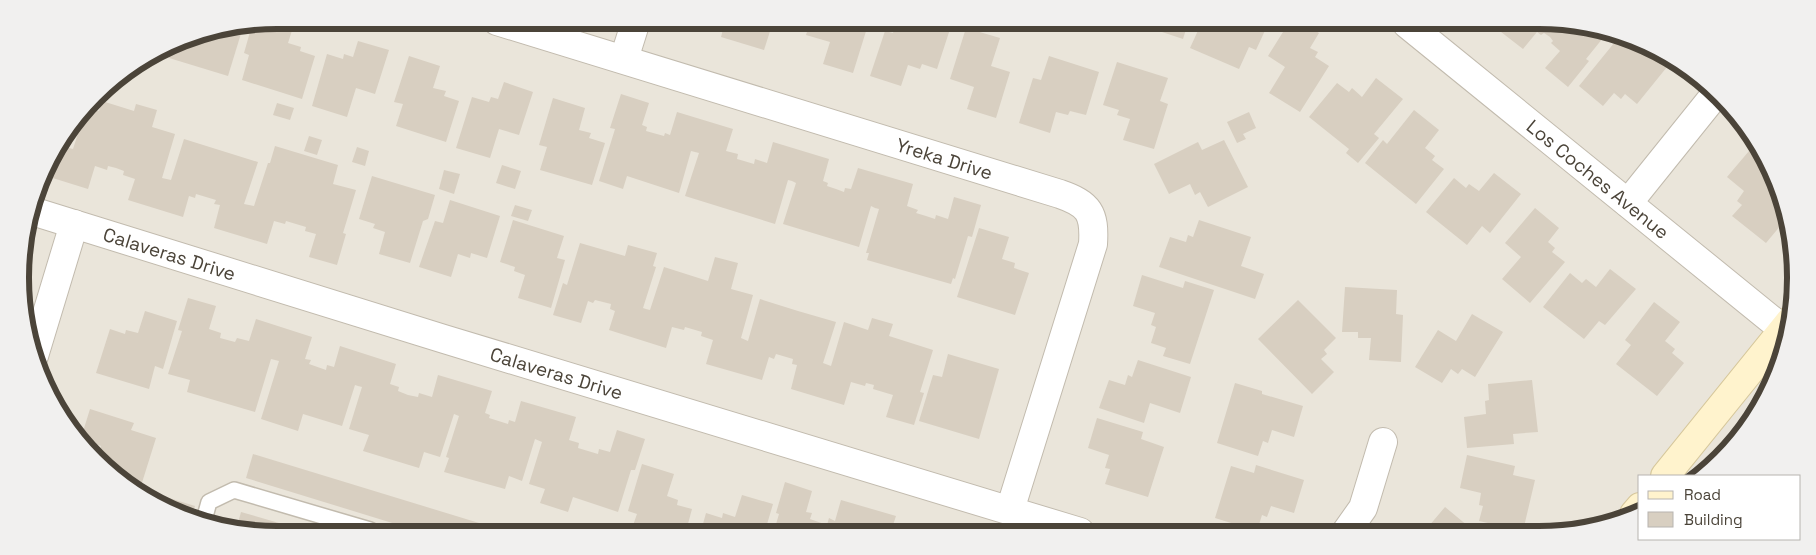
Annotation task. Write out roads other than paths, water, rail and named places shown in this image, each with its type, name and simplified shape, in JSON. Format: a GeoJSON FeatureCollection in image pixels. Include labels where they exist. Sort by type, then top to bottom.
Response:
{"type":"FeatureCollection","features":[{"type":"Feature","properties":{"kind":"main road"},"geometry":{"type":"LineString","coordinates":[[1666,475],[1780,338]]}},
{"type":"Feature","properties":{"kind":"street","name":"Yreka Drive"},"geometry":{"type":"LineString","coordinates":[[524,29],[1060,194],[1082,204],[1089,211],[1093,220],[1093,244],[1010,510]]}},
{"type":"Feature","properties":{"kind":"street"},"geometry":{"type":"LineString","coordinates":[[624,59],[633,29]]}},
{"type":"Feature","properties":{"kind":"street","name":"Los Coches Avenue"},"geometry":{"type":"LineString","coordinates":[[1413,29],[1628,203],[1782,324]]}},
{"type":"Feature","properties":{"kind":"street"},"geometry":{"type":"LineString","coordinates":[[1628,203],[1711,99]]}},
{"type":"Feature","properties":{"kind":"street","name":"Calaveras Drive"},"geometry":{"type":"LineString","coordinates":[[37,213],[435,336],[1061,526]]}},
{"type":"Feature","properties":{"kind":"street"},"geometry":{"type":"LineString","coordinates":[[38,344],[74,224]]}},
{"type":"Feature","properties":{"kind":"street"},"geometry":{"type":"LineString","coordinates":[[1350,526],[1363,508],[1383,442]]}},
{"type":"Feature","properties":{"kind":"lane"},"geometry":{"type":"LineString","coordinates":[[205,515],[209,502],[234,490],[356,526]]}}]}
